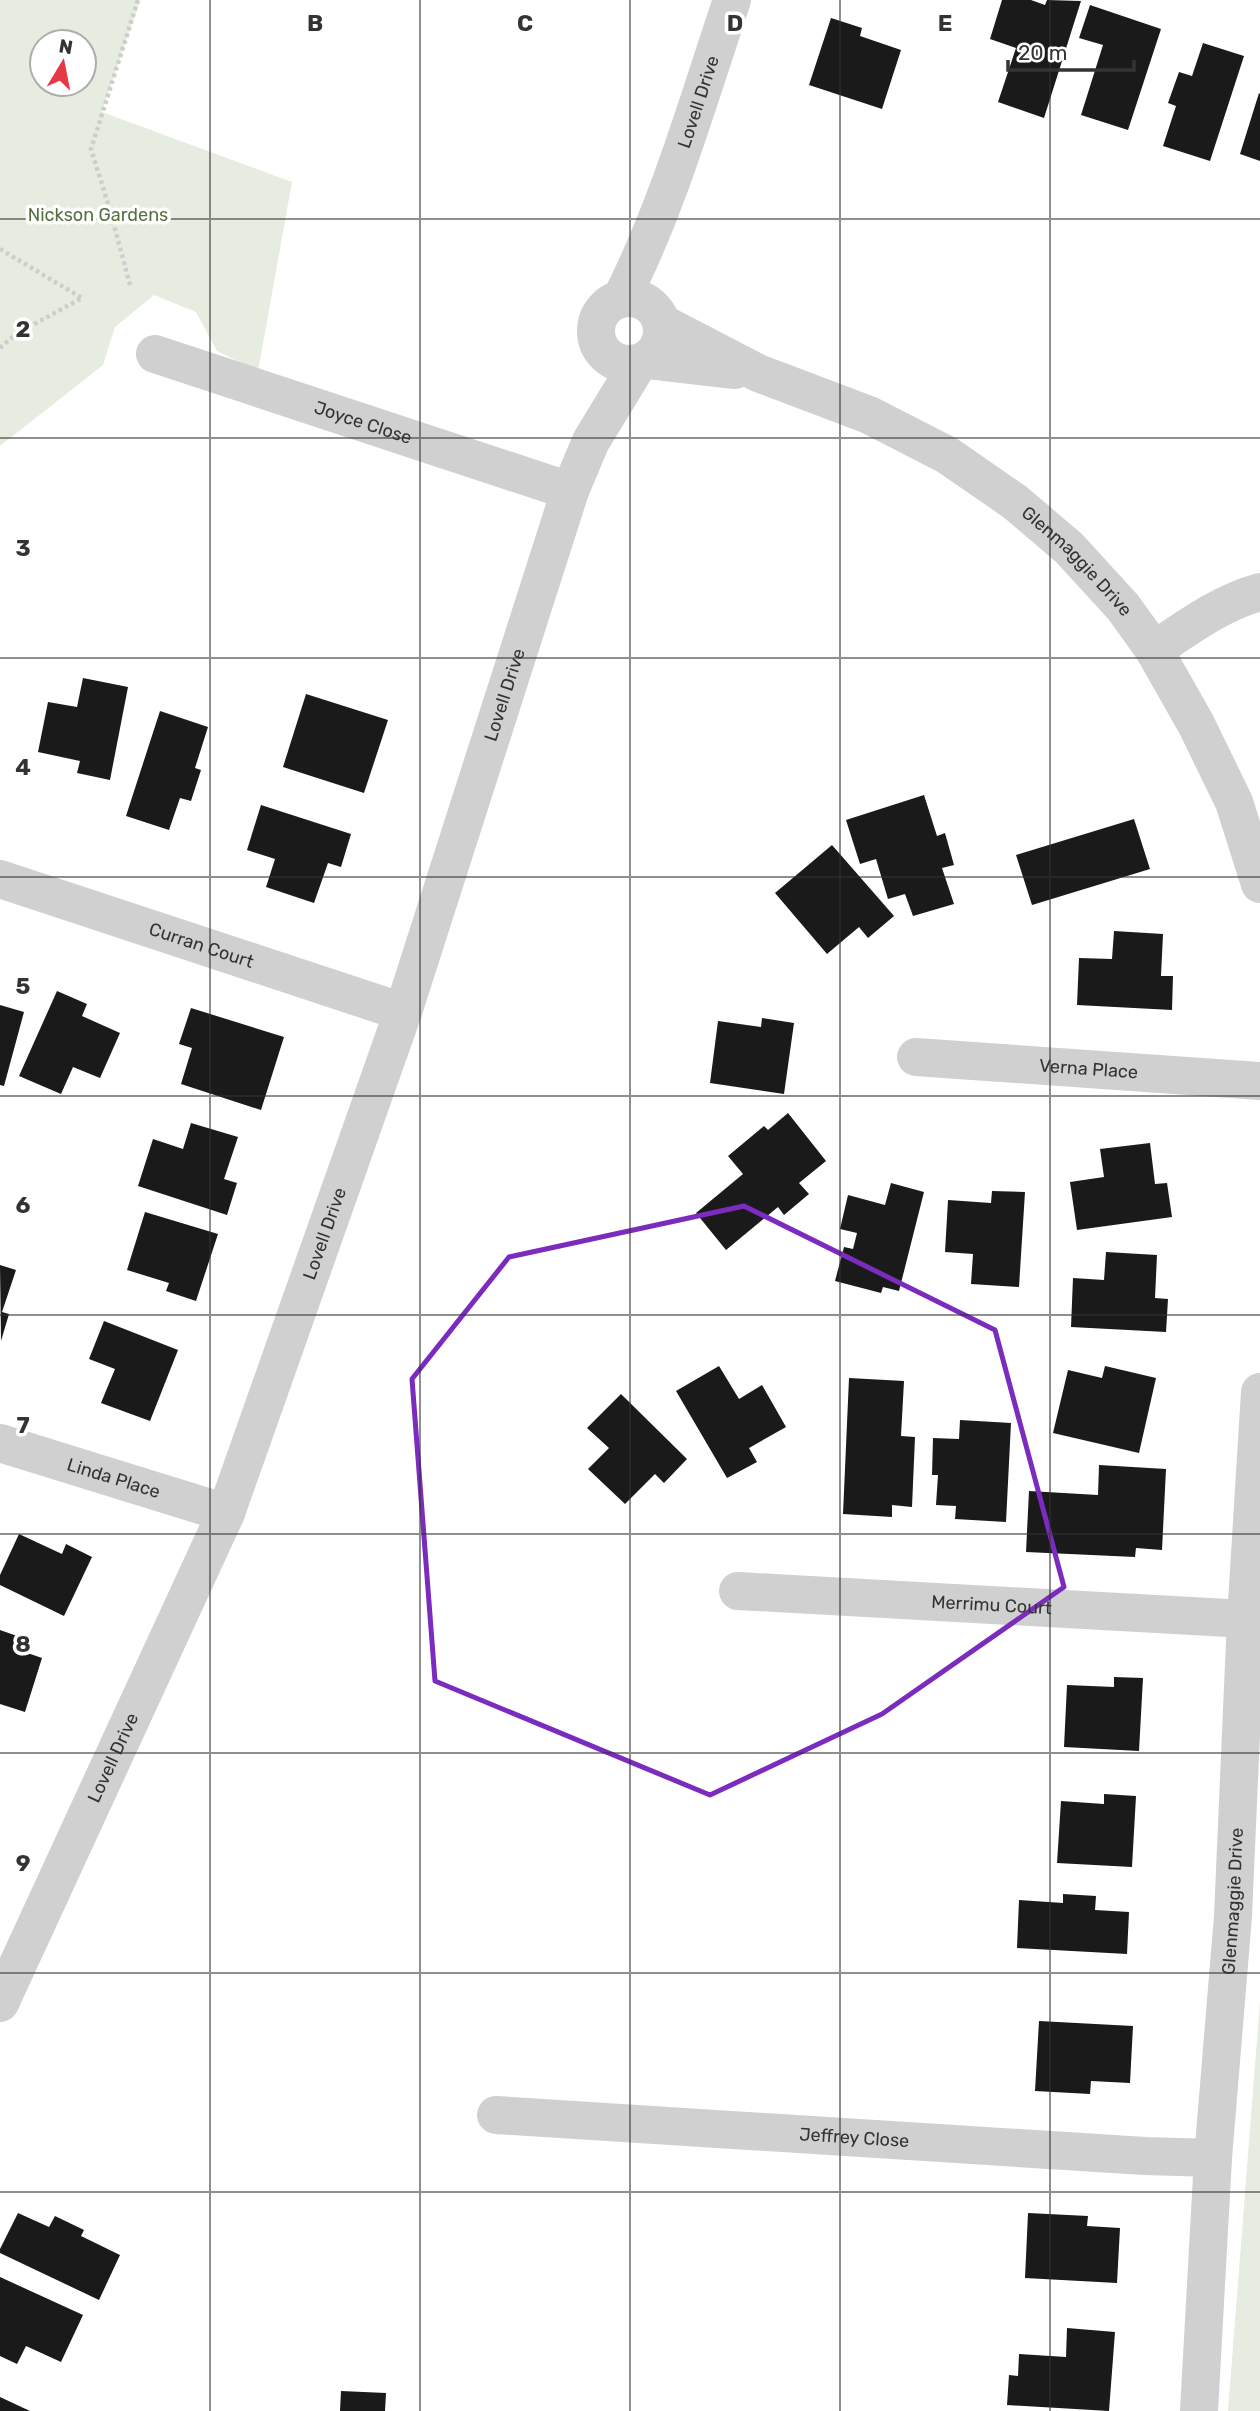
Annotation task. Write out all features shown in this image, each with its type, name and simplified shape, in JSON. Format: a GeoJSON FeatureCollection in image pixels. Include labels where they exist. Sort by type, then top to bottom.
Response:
{"type":"FeatureCollection","features":[{"type":"Feature","properties":{"kind":"street","name":"Lovell Drive"},"geometry":{"type":"LineString","coordinates":[[621,299],[644,254],[663,205],[732,0]]}},
{"type":"Feature","properties":{"kind":"street","name":"Lovell Drive"},"geometry":{"type":"LineString","coordinates":[[659,317],[663,205]]}},
{"type":"Feature","properties":{"kind":"street"},"geometry":{"type":"LineString","coordinates":[[621,299],[640,300],[659,317],[660,344],[656,352],[643,362],[618,363],[602,351],[597,341],[598,320],[611,303],[621,299]]}},
{"type":"Feature","properties":{"kind":"street","name":"Glenmaggie Drive"},"geometry":{"type":"LineString","coordinates":[[659,317],[758,373],[869,415],[947,455],[1004,494],[1069,548],[1123,607],[1154,650],[1196,724],[1234,802],[1260,884]]}},
{"type":"Feature","properties":{"kind":"street","name":"Lovell Drive"},"geometry":{"type":"LineString","coordinates":[[591,441],[602,351]]}},
{"type":"Feature","properties":{"kind":"street","name":"Joyce Close"},"geometry":{"type":"LineString","coordinates":[[155,354],[570,491]]}},
{"type":"Feature","properties":{"kind":"street","name":"Lovell Drive"},"geometry":{"type":"LineString","coordinates":[[0,2003],[226,1513],[403,1012],[570,491],[591,441],[643,362]]}},
{"type":"Feature","properties":{"kind":"street","name":"Glenmaggie Drive"},"geometry":{"type":"LineString","coordinates":[[643,362],[758,373]]}},
{"type":"Feature","properties":{"kind":"street"},"geometry":{"type":"LineString","coordinates":[[1154,650],[1232,602],[1260,592]]}},
{"type":"Feature","properties":{"kind":"street","name":"Curran Court"},"geometry":{"type":"LineString","coordinates":[[0,880],[403,1012]]}},
{"type":"Feature","properties":{"kind":"street","name":"Verna Place"},"geometry":{"type":"LineString","coordinates":[[916,1057],[1260,1081]]}},
{"type":"Feature","properties":{"kind":"street","name":"Glenmaggie Drive"},"geometry":{"type":"LineString","coordinates":[[1199,2411],[1213,2158],[1246,1916],[1246,1619],[1260,1392]]}},
{"type":"Feature","properties":{"kind":"street","name":"Linda Place"},"geometry":{"type":"LineString","coordinates":[[0,1443],[226,1513]]}},
{"type":"Feature","properties":{"kind":"street","name":"Merrimu Court"},"geometry":{"type":"LineString","coordinates":[[738,1591],[1246,1619]]}},
{"type":"Feature","properties":{"kind":"street","name":"Jeffrey Close"},"geometry":{"type":"LineString","coordinates":[[496,2115],[1213,2158]]}},
{"type":"Feature","properties":{"kind":"path"},"geometry":{"type":"LineString","coordinates":[[130,285],[91,149],[138,0]]}},
{"type":"Feature","properties":{"kind":"path"},"geometry":{"type":"LineString","coordinates":[[0,249],[82,298],[16,334],[0,348]]}},
{"type":"Feature","properties":{"kind":"highlighted area"},"geometry":{"type":"Polygon","coordinates":[[[744,1206],[995,1330],[1064,1587],[882,1714],[710,1795],[435,1681],[412,1379],[509,1257],[744,1206]]]}},
{"type":"Feature","properties":{"kind":"green space","name":"Nickson Gardens"},"geometry":{"type":"Polygon","coordinates":[[[0,0],[140,0],[102,112],[292,182],[258,371],[217,351],[196,312],[154,295],[115,327],[103,365],[0,446],[0,0]]]}},
{"type":"Feature","properties":{"kind":"green space"},"geometry":{"type":"Polygon","coordinates":[[[1260,2001],[1260,2411],[1228,2411],[1260,2001]]]}},
{"type":"Feature","properties":{"kind":"building"},"geometry":{"type":"Polygon","coordinates":[[[1002,0],[1031,0],[1045,5],[1047,0],[1081,1],[1044,118],[998,102],[1016,48],[990,39],[1002,0]]]}},
{"type":"Feature","properties":{"kind":"building"},"geometry":{"type":"Polygon","coordinates":[[[1090,5],[1161,29],[1128,130],[1081,115],[1103,45],[1079,38],[1090,5]]]}},
{"type":"Feature","properties":{"kind":"building"},"geometry":{"type":"Polygon","coordinates":[[[831,18],[862,28],[860,36],[901,50],[882,109],[809,85],[831,18]]]}},
{"type":"Feature","properties":{"kind":"building"},"geometry":{"type":"Polygon","coordinates":[[[1203,43],[1244,56],[1210,161],[1163,146],[1176,106],[1168,103],[1179,72],[1192,76],[1203,43]]]}},
{"type":"Feature","properties":{"kind":"building"},"geometry":{"type":"Polygon","coordinates":[[[1260,94],[1260,161],[1240,154],[1260,94]]]}},
{"type":"Feature","properties":{"kind":"building"},"geometry":{"type":"Polygon","coordinates":[[[83,678],[128,687],[110,780],[77,773],[80,761],[38,752],[48,702],[77,707],[83,678]]]}},
{"type":"Feature","properties":{"kind":"building"},"geometry":{"type":"Polygon","coordinates":[[[306,694],[388,720],[364,793],[283,767],[306,694]]]}},
{"type":"Feature","properties":{"kind":"building"},"geometry":{"type":"Polygon","coordinates":[[[160,711],[208,727],[195,768],[201,770],[191,801],[180,798],[169,830],[126,816],[160,711]]]}},
{"type":"Feature","properties":{"kind":"building"},"geometry":{"type":"Polygon","coordinates":[[[924,795],[937,836],[945,833],[954,865],[942,868],[954,904],[913,916],[905,894],[888,899],[876,859],[860,864],[846,820],[924,795]]]}},
{"type":"Feature","properties":{"kind":"building"},"geometry":{"type":"Polygon","coordinates":[[[261,805],[351,834],[341,867],[328,863],[314,903],[266,887],[275,859],[247,850],[261,805]]]}},
{"type":"Feature","properties":{"kind":"building"},"geometry":{"type":"Polygon","coordinates":[[[1134,819],[1150,869],[1032,905],[1016,855],[1134,819]]]}},
{"type":"Feature","properties":{"kind":"building"},"geometry":{"type":"Polygon","coordinates":[[[832,845],[894,916],[868,938],[859,927],[827,954],[775,893],[832,845]]]}},
{"type":"Feature","properties":{"kind":"building"},"geometry":{"type":"Polygon","coordinates":[[[1114,931],[1163,934],[1161,976],[1173,976],[1172,1010],[1077,1005],[1079,958],[1112,959],[1114,931]]]}},
{"type":"Feature","properties":{"kind":"building"},"geometry":{"type":"Polygon","coordinates":[[[57,991],[87,1004],[82,1016],[120,1033],[100,1078],[73,1067],[61,1094],[19,1076],[57,991]]]}},
{"type":"Feature","properties":{"kind":"building"},"geometry":{"type":"Polygon","coordinates":[[[0,1005],[24,1012],[4,1086],[0,1085],[0,1005]]]}},
{"type":"Feature","properties":{"kind":"building"},"geometry":{"type":"Polygon","coordinates":[[[191,1008],[284,1037],[261,1110],[181,1084],[192,1048],[179,1044],[191,1008]]]}},
{"type":"Feature","properties":{"kind":"building"},"geometry":{"type":"Polygon","coordinates":[[[762,1018],[794,1023],[784,1094],[710,1083],[718,1021],[761,1027],[762,1018]]]}},
{"type":"Feature","properties":{"kind":"building"},"geometry":{"type":"Polygon","coordinates":[[[788,1113],[826,1161],[799,1183],[809,1194],[784,1215],[778,1207],[726,1250],[696,1213],[743,1174],[728,1156],[764,1126],[768,1130],[788,1113]]]}},
{"type":"Feature","properties":{"kind":"building"},"geometry":{"type":"Polygon","coordinates":[[[191,1123],[238,1137],[224,1179],[237,1183],[227,1215],[138,1186],[153,1139],[183,1149],[191,1123]]]}},
{"type":"Feature","properties":{"kind":"building"},"geometry":{"type":"Polygon","coordinates":[[[1150,1143],[1155,1184],[1167,1183],[1172,1217],[1077,1230],[1070,1182],[1104,1177],[1100,1149],[1150,1143]]]}},
{"type":"Feature","properties":{"kind":"building"},"geometry":{"type":"Polygon","coordinates":[[[891,1183],[924,1192],[899,1291],[883,1287],[881,1293],[835,1281],[844,1247],[853,1249],[857,1233],[840,1229],[848,1195],[885,1205],[891,1183]]]}},
{"type":"Feature","properties":{"kind":"building"},"geometry":{"type":"Polygon","coordinates":[[[992,1191],[1025,1192],[1019,1287],[971,1284],[973,1254],[945,1252],[948,1200],[991,1203],[992,1191]]]}},
{"type":"Feature","properties":{"kind":"building"},"geometry":{"type":"Polygon","coordinates":[[[145,1212],[218,1234],[196,1301],[166,1291],[169,1283],[127,1270],[145,1212]]]}},
{"type":"Feature","properties":{"kind":"building"},"geometry":{"type":"Polygon","coordinates":[[[1106,1252],[1157,1255],[1155,1298],[1168,1299],[1166,1332],[1071,1327],[1073,1278],[1104,1280],[1106,1252]]]}},
{"type":"Feature","properties":{"kind":"building"},"geometry":{"type":"Polygon","coordinates":[[[0,1265],[16,1270],[2,1312],[9,1314],[1,1341],[0,1265]]]}},
{"type":"Feature","properties":{"kind":"building"},"geometry":{"type":"Polygon","coordinates":[[[104,1321],[178,1350],[150,1421],[101,1403],[115,1369],[89,1359],[104,1321]]]}},
{"type":"Feature","properties":{"kind":"building"},"geometry":{"type":"Polygon","coordinates":[[[719,1366],[739,1399],[762,1385],[786,1427],[749,1448],[757,1462],[727,1478],[676,1391],[719,1366]]]}},
{"type":"Feature","properties":{"kind":"building"},"geometry":{"type":"Polygon","coordinates":[[[1105,1366],[1156,1378],[1139,1453],[1053,1433],[1068,1370],[1102,1378],[1105,1366]]]}},
{"type":"Feature","properties":{"kind":"building"},"geometry":{"type":"Polygon","coordinates":[[[849,1378],[904,1381],[901,1436],[915,1437],[912,1507],[892,1505],[892,1517],[843,1514],[849,1378]]]}},
{"type":"Feature","properties":{"kind":"building"},"geometry":{"type":"Polygon","coordinates":[[[621,1394],[687,1459],[664,1483],[655,1474],[625,1504],[588,1469],[609,1448],[587,1428],[621,1394]]]}},
{"type":"Feature","properties":{"kind":"building"},"geometry":{"type":"Polygon","coordinates":[[[960,1420],[1011,1423],[1006,1522],[955,1519],[956,1506],[936,1505],[938,1475],[932,1475],[933,1438],[959,1439],[960,1420]]]}},
{"type":"Feature","properties":{"kind":"building"},"geometry":{"type":"Polygon","coordinates":[[[1099,1465],[1166,1469],[1162,1550],[1136,1548],[1135,1557],[1026,1552],[1029,1491],[1098,1495],[1099,1465]]]}},
{"type":"Feature","properties":{"kind":"building"},"geometry":{"type":"Polygon","coordinates":[[[19,1534],[62,1554],[66,1544],[92,1557],[64,1616],[0,1585],[0,1575],[19,1534]]]}},
{"type":"Feature","properties":{"kind":"building"},"geometry":{"type":"Polygon","coordinates":[[[0,1630],[17,1636],[13,1648],[42,1658],[25,1712],[0,1704],[0,1630]]]}},
{"type":"Feature","properties":{"kind":"building"},"geometry":{"type":"Polygon","coordinates":[[[1114,1677],[1143,1678],[1139,1751],[1064,1747],[1067,1685],[1114,1687],[1114,1677]]]}},
{"type":"Feature","properties":{"kind":"building"},"geometry":{"type":"Polygon","coordinates":[[[1104,1794],[1136,1796],[1132,1867],[1057,1863],[1061,1801],[1104,1804],[1104,1794]]]}},
{"type":"Feature","properties":{"kind":"building"},"geometry":{"type":"Polygon","coordinates":[[[1063,1894],[1096,1896],[1095,1910],[1129,1912],[1127,1954],[1017,1948],[1019,1900],[1063,1903],[1063,1894]]]}},
{"type":"Feature","properties":{"kind":"building"},"geometry":{"type":"Polygon","coordinates":[[[1039,2021],[1133,2026],[1130,2083],[1091,2081],[1090,2094],[1035,2091],[1039,2021]]]}},
{"type":"Feature","properties":{"kind":"building"},"geometry":{"type":"Polygon","coordinates":[[[18,2213],[49,2227],[55,2216],[84,2230],[81,2236],[120,2255],[99,2300],[0,2253],[18,2213]]]}},
{"type":"Feature","properties":{"kind":"building"},"geometry":{"type":"Polygon","coordinates":[[[1028,2213],[1088,2216],[1087,2226],[1120,2228],[1117,2283],[1025,2278],[1028,2213]]]}},
{"type":"Feature","properties":{"kind":"building"},"geometry":{"type":"Polygon","coordinates":[[[0,2277],[83,2315],[61,2362],[26,2346],[17,2364],[0,2356],[0,2277]]]}},
{"type":"Feature","properties":{"kind":"building"},"geometry":{"type":"Polygon","coordinates":[[[1067,2328],[1115,2332],[1109,2411],[1007,2405],[1009,2375],[1018,2376],[1019,2354],[1066,2357],[1067,2328]]]}},
{"type":"Feature","properties":{"kind":"building"},"geometry":{"type":"Polygon","coordinates":[[[341,2391],[386,2393],[385,2411],[340,2411],[341,2391]]]}},
{"type":"Feature","properties":{"kind":"building"},"geometry":{"type":"Polygon","coordinates":[[[0,2397],[30,2411],[0,2411],[0,2397]]]}}]}
